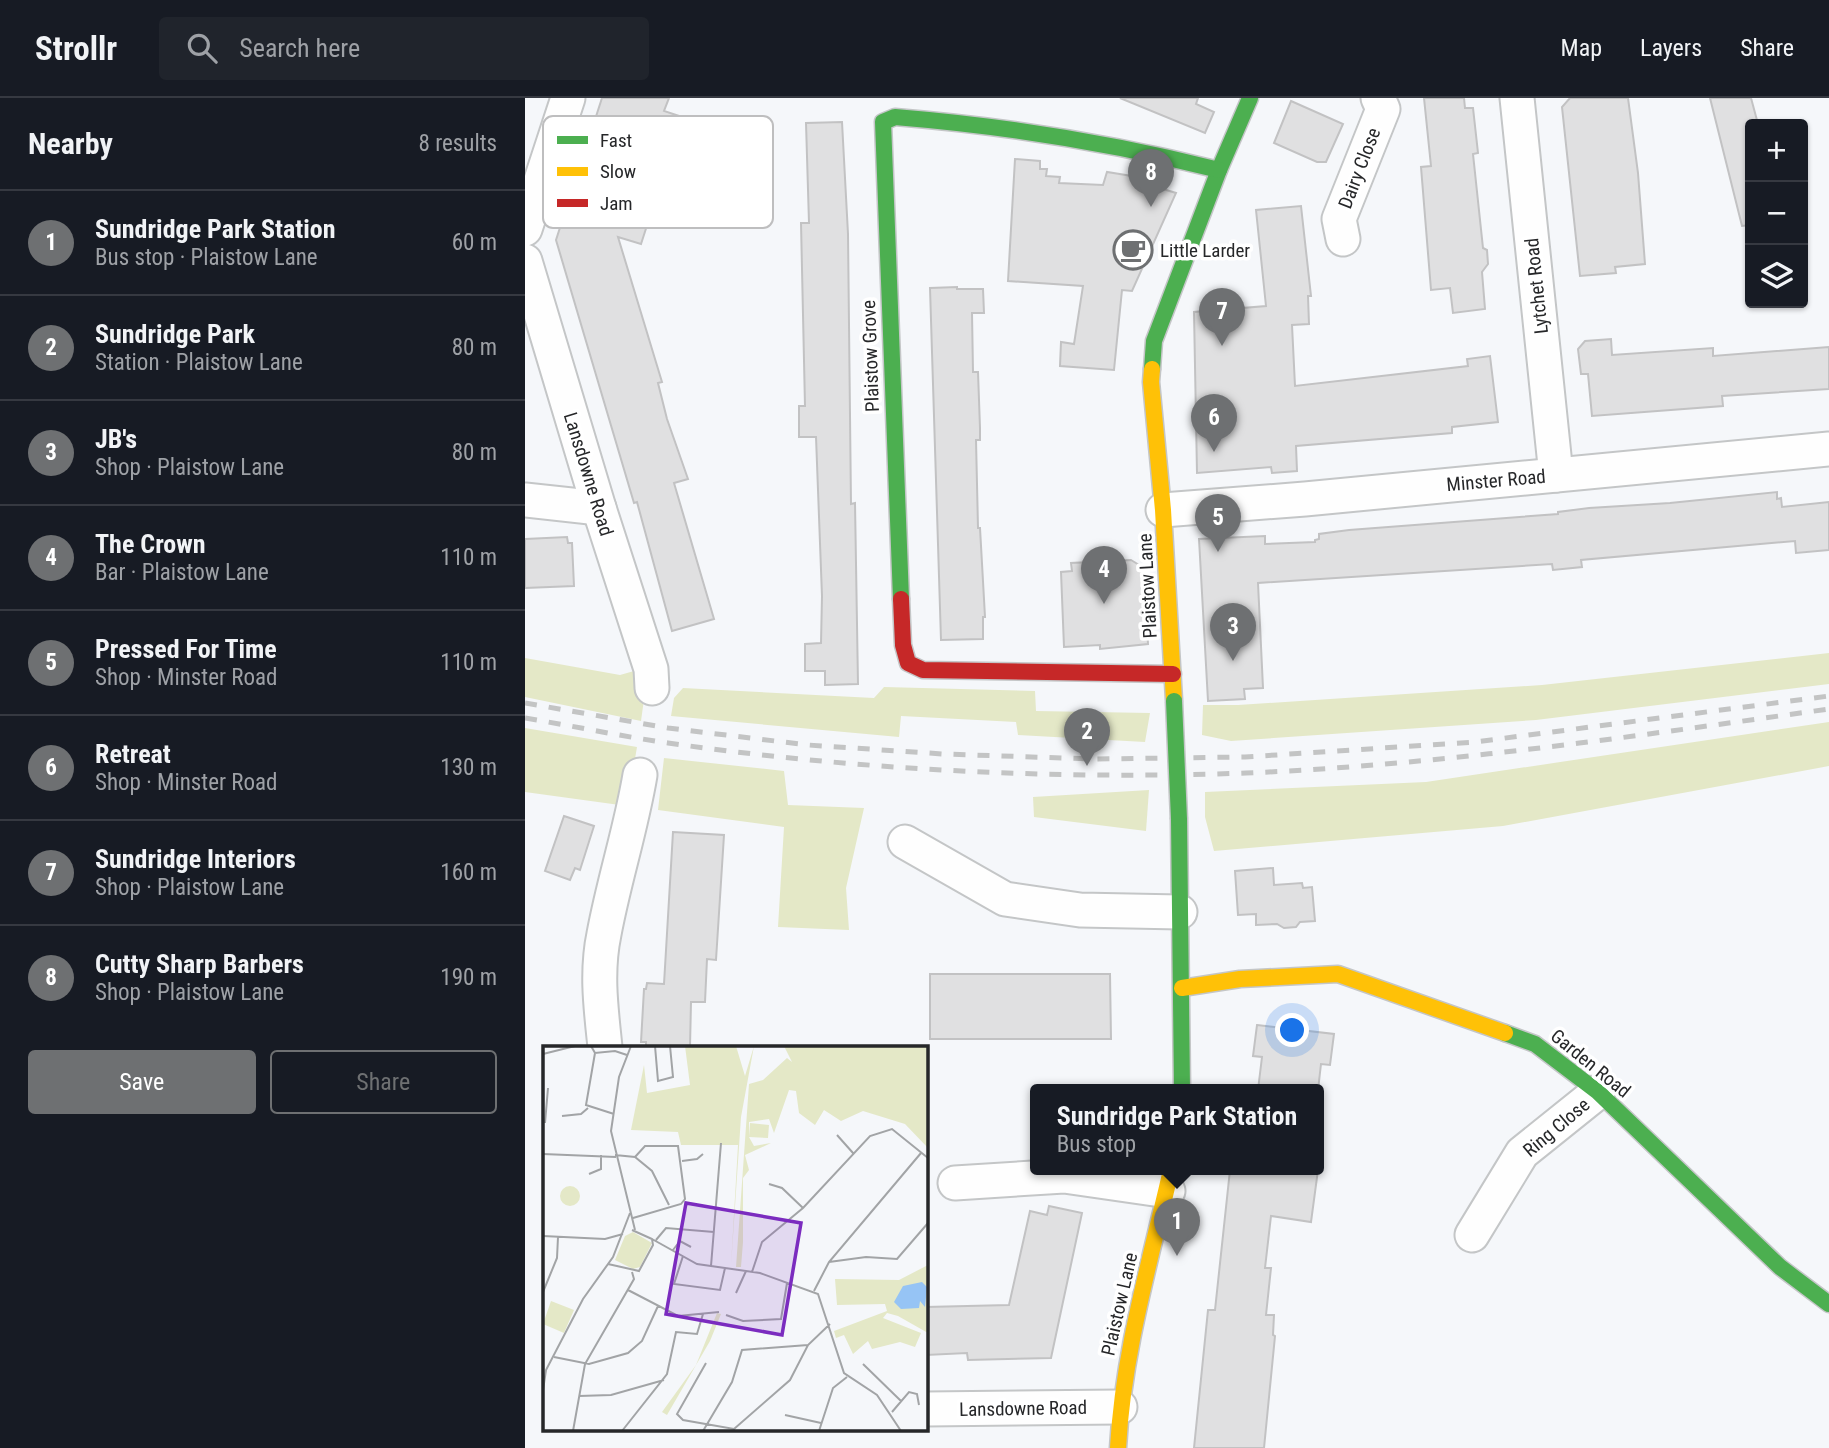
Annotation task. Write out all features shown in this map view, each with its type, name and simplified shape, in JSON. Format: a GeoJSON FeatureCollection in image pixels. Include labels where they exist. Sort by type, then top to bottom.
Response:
{"type":"FeatureCollection","features":[{"type":"Feature","properties":{"kind":"street"},"geometry":{"type":"LineString","coordinates":[[562,116],[568,98]]}},
{"type":"Feature","properties":{"kind":"street","name":"Plaistow Lane"},"geometry":{"type":"LineString","coordinates":[[1182,1084],[1179,819],[1173,674],[1163,510],[1151,382],[1154,341],[1219,170],[1250,98]]}},
{"type":"Feature","properties":{"kind":"street","name":"Dairy Close"},"geometry":{"type":"LineString","coordinates":[[1343,239],[1339,219],[1383,109],[1378,98]]}},
{"type":"Feature","properties":{"kind":"street","name":"Lytchet Road"},"geometry":{"type":"LineString","coordinates":[[1517,98],[1556,475]]}},
{"type":"Feature","properties":{"kind":"street","name":"Plaistow Grove"},"geometry":{"type":"LineString","coordinates":[[1173,674],[923,670],[908,663],[903,645],[883,122],[895,117],[992,125],[1139,150],[1219,170]]}},
{"type":"Feature","properties":{"kind":"street"},"geometry":{"type":"LineString","coordinates":[[525,229],[543,174]]}},
{"type":"Feature","properties":{"kind":"street","name":"Lansdowne Road"},"geometry":{"type":"LineString","coordinates":[[525,261],[599,508],[651,669],[652,688]]}},
{"type":"Feature","properties":{"kind":"street","name":"Minster Road"},"geometry":{"type":"LineString","coordinates":[[1163,510],[1829,449]]}},
{"type":"Feature","properties":{"kind":"street"},"geometry":{"type":"LineString","coordinates":[[525,500],[599,508]]}},
{"type":"Feature","properties":{"kind":"street"},"geometry":{"type":"LineString","coordinates":[[605,1046],[599,985],[603,936],[640,775]]}},
{"type":"Feature","properties":{"kind":"street"},"geometry":{"type":"LineString","coordinates":[[905,842],[1005,899],[1080,910],[1179,912]]}},
{"type":"Feature","properties":{"kind":"street","name":"Garden Road"},"geometry":{"type":"LineString","coordinates":[[1182,988],[1240,979],[1338,974],[1535,1044],[1598,1092],[1780,1267],[1829,1304]]}},
{"type":"Feature","properties":{"kind":"street","name":"Ring Close"},"geometry":{"type":"LineString","coordinates":[[1472,1235],[1522,1153],[1598,1092]]}},
{"type":"Feature","properties":{"kind":"street"},"geometry":{"type":"LineString","coordinates":[[955,1183],[1063,1176],[1170,1181]]}},
{"type":"Feature","properties":{"kind":"street","name":"Plaistow Lane"},"geometry":{"type":"LineString","coordinates":[[1118,1448],[1120,1407],[1137,1307],[1170,1181]]}},
{"type":"Feature","properties":{"kind":"street","name":"Lansdowne Road"},"geometry":{"type":"LineString","coordinates":[[927,1409],[1120,1407]]}},
{"type":"Feature","properties":{"kind":"green space"},"geometry":{"type":"Polygon","coordinates":[[[1829,653],[1829,684],[1536,720],[1231,741],[1202,735],[1203,705],[1542,685],[1829,653]]]}},
{"type":"Feature","properties":{"kind":"green space"},"geometry":{"type":"Polygon","coordinates":[[[525,658],[620,675],[641,669],[645,692],[641,721],[525,697],[525,658]]]}},
{"type":"Feature","properties":{"kind":"green space"},"geometry":{"type":"Polygon","coordinates":[[[884,687],[1035,691],[1036,711],[1150,713],[1145,742],[1018,735],[1016,722],[901,716],[899,737],[671,716],[674,698],[683,688],[874,698],[884,687]]]}},
{"type":"Feature","properties":{"kind":"green space"},"geometry":{"type":"Polygon","coordinates":[[[1829,722],[1829,766],[1503,826],[1214,851],[1205,817],[1205,792],[1426,782],[1829,722]]]}},
{"type":"Feature","properties":{"kind":"green space"},"geometry":{"type":"Polygon","coordinates":[[[525,728],[637,747],[627,806],[525,792],[525,728]]]}},
{"type":"Feature","properties":{"kind":"green space"},"geometry":{"type":"Polygon","coordinates":[[[664,758],[784,771],[788,805],[864,808],[846,888],[849,930],[778,927],[784,827],[658,810],[664,758]]]}},
{"type":"Feature","properties":{"kind":"green space"},"geometry":{"type":"Polygon","coordinates":[[[1149,790],[1146,831],[1034,817],[1033,797],[1149,790]]]}},
{"type":"Feature","properties":{"kind":"building"},"geometry":{"type":"Polygon","coordinates":[[[602,98],[669,98],[664,111],[679,116],[596,116],[602,98]]]}},
{"type":"Feature","properties":{"kind":"building"},"geometry":{"type":"Polygon","coordinates":[[[1120,98],[1198,98],[1196,104],[1214,112],[1205,133],[1120,98]]]}},
{"type":"Feature","properties":{"kind":"building"},"geometry":{"type":"Polygon","coordinates":[[[1424,98],[1464,98],[1465,108],[1473,108],[1478,153],[1473,154],[1483,248],[1487,250],[1488,264],[1482,272],[1485,309],[1453,313],[1450,288],[1431,290],[1421,167],[1431,166],[1424,98]]]}},
{"type":"Feature","properties":{"kind":"building"},"geometry":{"type":"Polygon","coordinates":[[[1570,98],[1628,98],[1638,173],[1645,264],[1615,267],[1616,273],[1580,276],[1562,107],[1570,98]]]}},
{"type":"Feature","properties":{"kind":"building"},"geometry":{"type":"Polygon","coordinates":[[[1710,98],[1751,98],[1757,119],[1745,119],[1745,226],[1742,226],[1710,98]]]}},
{"type":"Feature","properties":{"kind":"building"},"geometry":{"type":"Polygon","coordinates":[[[1291,101],[1343,124],[1326,162],[1317,162],[1274,143],[1291,101]]]}},
{"type":"Feature","properties":{"kind":"building"},"geometry":{"type":"Polygon","coordinates":[[[842,122],[848,234],[851,504],[855,503],[858,684],[825,685],[825,671],[805,671],[805,644],[821,643],[822,596],[816,437],[799,437],[799,406],[805,406],[801,223],[809,223],[806,123],[842,122]]]}},
{"type":"Feature","properties":{"kind":"building"},"geometry":{"type":"Polygon","coordinates":[[[1015,159],[1040,161],[1040,169],[1047,169],[1046,176],[1060,177],[1059,183],[1103,185],[1107,172],[1138,177],[1136,181],[1176,193],[1132,291],[1122,290],[1114,370],[1060,366],[1061,342],[1074,344],[1083,286],[1008,281],[1015,159]]]}},
{"type":"Feature","properties":{"kind":"building"},"geometry":{"type":"Polygon","coordinates":[[[1301,206],[1311,296],[1308,296],[1309,324],[1292,325],[1295,386],[1468,366],[1467,359],[1490,356],[1498,422],[1452,427],[1452,433],[1296,446],[1297,471],[1272,473],[1271,467],[1197,473],[1194,312],[1266,306],[1256,210],[1301,206]]]}},
{"type":"Feature","properties":{"kind":"building"},"geometry":{"type":"Polygon","coordinates":[[[560,228],[646,228],[641,244],[618,237],[662,382],[658,383],[667,419],[688,479],[674,483],[714,619],[672,631],[637,502],[634,503],[556,240],[560,228]]]}},
{"type":"Feature","properties":{"kind":"building"},"geometry":{"type":"Polygon","coordinates":[[[930,288],[983,289],[984,313],[972,313],[973,372],[978,372],[978,528],[985,617],[983,639],[941,640],[930,288]]]}},
{"type":"Feature","properties":{"kind":"building"},"geometry":{"type":"Polygon","coordinates":[[[1611,339],[1612,355],[1713,348],[1713,356],[1829,347],[1829,389],[1722,396],[1723,406],[1592,416],[1588,374],[1581,374],[1578,349],[1585,341],[1611,339]]]}},
{"type":"Feature","properties":{"kind":"building"},"geometry":{"type":"Polygon","coordinates":[[[1777,492],[1777,499],[1781,498],[1782,507],[1829,502],[1829,550],[1796,553],[1795,541],[1581,560],[1582,567],[1553,570],[1552,564],[1258,583],[1263,688],[1244,689],[1245,699],[1208,701],[1199,539],[1265,536],[1265,544],[1315,542],[1319,539],[1319,534],[1349,530],[1558,514],[1589,508],[1777,492]]]}},
{"type":"Feature","properties":{"kind":"building"},"geometry":{"type":"Polygon","coordinates":[[[567,537],[568,543],[572,543],[574,586],[525,588],[525,539],[567,537]]]}},
{"type":"Feature","properties":{"kind":"building"},"geometry":{"type":"Polygon","coordinates":[[[1131,560],[1144,568],[1148,644],[1100,649],[1100,645],[1064,647],[1061,572],[1072,571],[1071,563],[1131,560]]]}},
{"type":"Feature","properties":{"kind":"building"},"geometry":{"type":"Polygon","coordinates":[[[564,816],[594,826],[580,870],[575,868],[570,880],[545,871],[564,816]]]}},
{"type":"Feature","properties":{"kind":"building"},"geometry":{"type":"Polygon","coordinates":[[[673,832],[724,835],[716,960],[707,959],[705,1002],[691,1002],[690,1046],[646,1046],[646,1042],[641,1042],[644,989],[647,983],[664,984],[673,832]]]}},
{"type":"Feature","properties":{"kind":"building"},"geometry":{"type":"Polygon","coordinates":[[[1273,868],[1274,885],[1302,883],[1303,888],[1312,887],[1315,921],[1300,922],[1296,927],[1284,928],[1277,924],[1256,925],[1256,914],[1238,915],[1235,871],[1273,868]]]}},
{"type":"Feature","properties":{"kind":"building"},"geometry":{"type":"Polygon","coordinates":[[[930,974],[1110,974],[1111,1039],[930,1039],[930,974]]]}},
{"type":"Feature","properties":{"kind":"building"},"geometry":{"type":"Polygon","coordinates":[[[1257,1025],[1334,1034],[1330,1065],[1321,1064],[1319,1084],[1259,1084],[1262,1057],[1253,1056],[1257,1025]]]}},
{"type":"Feature","properties":{"kind":"building"},"geometry":{"type":"Polygon","coordinates":[[[1229,1175],[1317,1175],[1311,1222],[1271,1216],[1265,1268],[1271,1268],[1266,1315],[1274,1315],[1275,1336],[1264,1448],[1194,1448],[1208,1310],[1215,1310],[1229,1175]]]}},
{"type":"Feature","properties":{"kind":"building"},"geometry":{"type":"Polygon","coordinates":[[[1049,1206],[1082,1213],[1051,1358],[968,1360],[967,1353],[927,1355],[927,1307],[1009,1305],[1030,1211],[1047,1215],[1049,1206]]]}},
{"type":"Feature","properties":{"kind":"railway"},"geometry":{"type":"LineString","coordinates":[[525,703],[668,728],[808,745],[943,754],[1093,759],[1245,757],[1475,742],[1829,696]]}},
{"type":"Feature","properties":{"kind":"railway"},"geometry":{"type":"LineString","coordinates":[[525,718],[668,743],[811,760],[956,771],[1174,775],[1319,769],[1465,756],[1829,709]]}},
{"type":"Feature","properties":{"kind":"traffic: fast"},"geometry":{"type":"LineString","coordinates":[[1152,369],[1154,341],[1219,170],[1250,98]]}},
{"type":"Feature","properties":{"kind":"traffic: fast"},"geometry":{"type":"LineString","coordinates":[[901,599],[883,122],[895,117],[977,125],[1098,144],[1219,170]]}},
{"type":"Feature","properties":{"kind":"traffic: fast"},"geometry":{"type":"LineString","coordinates":[[1174,701],[1179,819]]}},
{"type":"Feature","properties":{"kind":"traffic: fast"},"geometry":{"type":"LineString","coordinates":[[1179,819],[1182,1084]]}},
{"type":"Feature","properties":{"kind":"traffic: fast"},"geometry":{"type":"LineString","coordinates":[[1505,1033],[1535,1044],[1598,1092],[1780,1267],[1829,1304]]}},
{"type":"Feature","properties":{"kind":"traffic: slow"},"geometry":{"type":"LineString","coordinates":[[1152,369],[1174,700]]}},
{"type":"Feature","properties":{"kind":"traffic: slow"},"geometry":{"type":"LineString","coordinates":[[1182,988],[1240,979],[1338,974],[1505,1033]]}},
{"type":"Feature","properties":{"kind":"traffic: slow"},"geometry":{"type":"LineString","coordinates":[[1118,1448],[1131,1343],[1170,1175]]}},
{"type":"Feature","properties":{"kind":"traffic: jam"},"geometry":{"type":"LineString","coordinates":[[901,599],[903,645],[908,663],[923,670],[1173,674]]}},
{"type":"Feature","properties":{"kind":"place","name":"Cutty Sharp Barbers"},"geometry":{"type":"Point","coordinates":[1151,207]}},
{"type":"Feature","properties":{"kind":"place","name":"Little Larder"},"geometry":{"type":"Point","coordinates":[1133,250]}},
{"type":"Feature","properties":{"kind":"place","name":"Sundridge Interiors"},"geometry":{"type":"Point","coordinates":[1222,346]}},
{"type":"Feature","properties":{"kind":"place","name":"Retreat"},"geometry":{"type":"Point","coordinates":[1214,452]}},
{"type":"Feature","properties":{"kind":"place","name":"Pressed For Time"},"geometry":{"type":"Point","coordinates":[1218,552]}},
{"type":"Feature","properties":{"kind":"place","name":"The Crown"},"geometry":{"type":"Point","coordinates":[1104,604]}},
{"type":"Feature","properties":{"kind":"place","name":"JB's"},"geometry":{"type":"Point","coordinates":[1233,661]}},
{"type":"Feature","properties":{"kind":"place","name":"Sundridge Park"},"geometry":{"type":"Point","coordinates":[1087,766]}},
{"type":"Feature","properties":{"kind":"place","name":"Sundridge Park Station"},"geometry":{"type":"Point","coordinates":[1177,1256]}}]}
